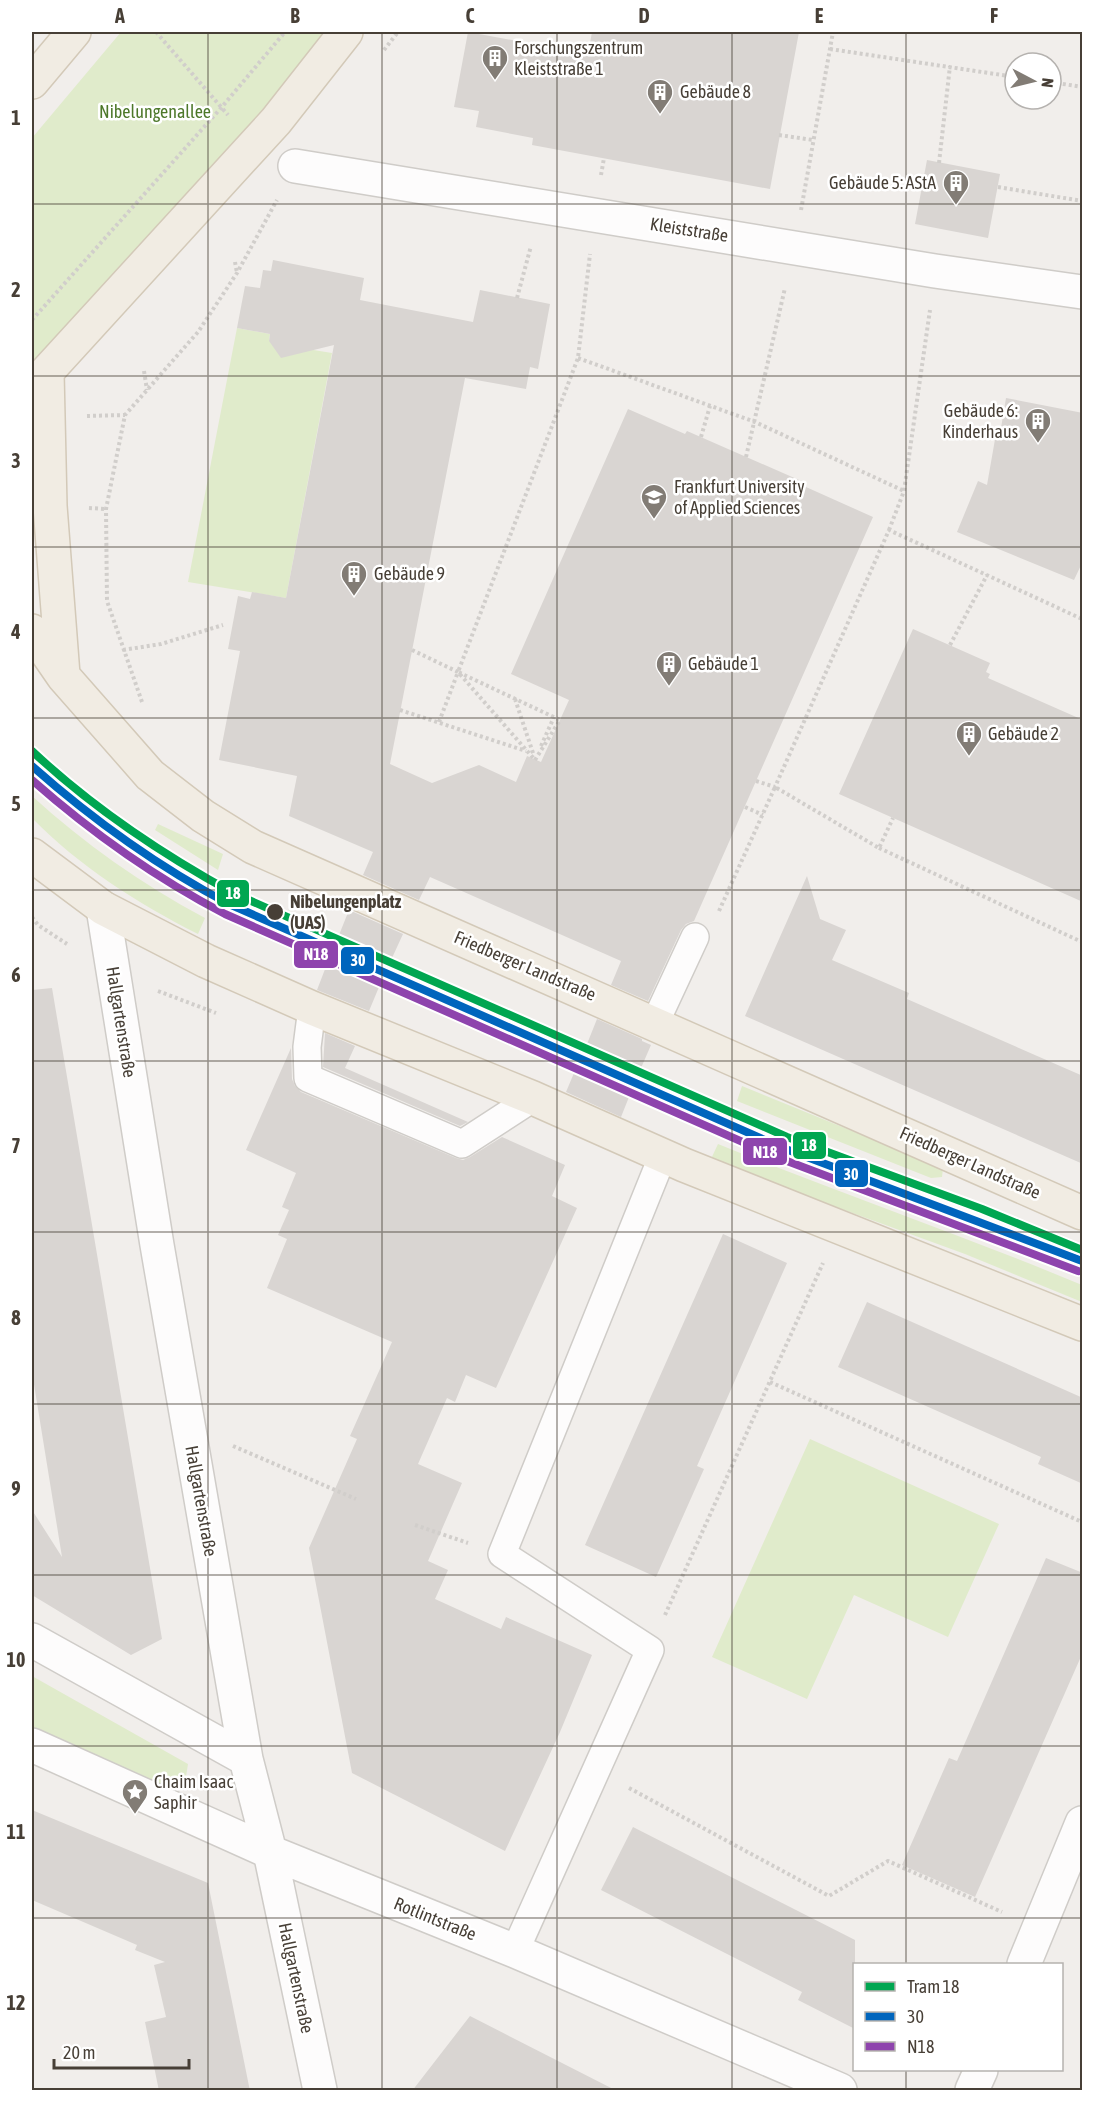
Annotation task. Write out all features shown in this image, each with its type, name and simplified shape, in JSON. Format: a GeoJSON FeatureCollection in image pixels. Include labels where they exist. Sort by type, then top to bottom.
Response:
{"type":"FeatureCollection","features":[{"type":"Feature","properties":{"kind":"main road"},"geometry":{"type":"LineString","coordinates":[[32,81],[74,32]]}},
{"type":"Feature","properties":{"kind":"main road"},"geometry":{"type":"LineString","coordinates":[[63,676],[39,380],[276,121],[346,32]]}},
{"type":"Feature","properties":{"kind":"main road","name":"Friedberger Landstraße"},"geometry":{"type":"LineString","coordinates":[[32,631],[63,676],[150,775],[203,816],[253,847],[1083,1213]]}},
{"type":"Feature","properties":{"kind":"main road"},"geometry":{"type":"LineString","coordinates":[[32,855],[103,908],[206,961],[312,1008],[533,1098],[663,1155],[1083,1324]]}},
{"type":"Feature","properties":{"kind":"street","name":"Kleiststraße"},"geometry":{"type":"LineString","coordinates":[[295,166],[935,271],[1083,292]]}},
{"type":"Feature","properties":{"kind":"street","name":"Hallgartenstraße"},"geometry":{"type":"LineString","coordinates":[[103,908],[246,1759],[270,1852],[320,2091]]}},
{"type":"Feature","properties":{"kind":"street"},"geometry":{"type":"LineString","coordinates":[[32,1640],[246,1759]]}},
{"type":"Feature","properties":{"kind":"street","name":"Rotlintstraße"},"geometry":{"type":"LineString","coordinates":[[32,1745],[270,1852],[515,1951],[840,2091]]}},
{"type":"Feature","properties":{"kind":"street"},"geometry":{"type":"LineString","coordinates":[[1025,1963],[1083,1822]]}},
{"type":"Feature","properties":{"kind":"street"},"geometry":{"type":"LineString","coordinates":[[972,2091],[981,2071]]}},
{"type":"Feature","properties":{"kind":"lane"},"geometry":{"type":"LineString","coordinates":[[32,766],[72,802],[135,850],[197,888],[229,904],[783,1148],[979,1219],[1083,1261]]}},
{"type":"Feature","properties":{"kind":"lane"},"geometry":{"type":"LineString","coordinates":[[655,1023],[695,937]]}},
{"type":"Feature","properties":{"kind":"lane"},"geometry":{"type":"LineString","coordinates":[[312,1008],[307,1047],[308,1078],[462,1144],[533,1098]]}},
{"type":"Feature","properties":{"kind":"lane"},"geometry":{"type":"LineString","coordinates":[[515,1951],[650,1650],[502,1554],[663,1155]]}},
{"type":"Feature","properties":{"kind":"path"},"geometry":{"type":"LineString","coordinates":[[156,32],[221,108]]}},
{"type":"Feature","properties":{"kind":"path"},"geometry":{"type":"LineString","coordinates":[[32,320],[221,108],[285,32]]}},
{"type":"Feature","properties":{"kind":"path"},"geometry":{"type":"LineString","coordinates":[[381,54],[398,32]]}},
{"type":"Feature","properties":{"kind":"path"},"geometry":{"type":"LineString","coordinates":[[830,49],[1003,75]]}},
{"type":"Feature","properties":{"kind":"path"},"geometry":{"type":"LineString","coordinates":[[939,163],[950,66]]}},
{"type":"Feature","properties":{"kind":"path"},"geometry":{"type":"LineString","coordinates":[[1063,84],[1083,87]]}},
{"type":"Feature","properties":{"kind":"path"},"geometry":{"type":"LineString","coordinates":[[779,135],[813,140]]}},
{"type":"Feature","properties":{"kind":"path"},"geometry":{"type":"LineString","coordinates":[[143,705],[107,601],[106,508],[125,415],[198,332],[237,273],[295,166]]}},
{"type":"Feature","properties":{"kind":"path"},"geometry":{"type":"LineString","coordinates":[[998,187],[1083,201]]}},
{"type":"Feature","properties":{"kind":"path"},"geometry":{"type":"LineString","coordinates":[[517,298],[543,206]]}},
{"type":"Feature","properties":{"kind":"path"},"geometry":{"type":"LineString","coordinates":[[439,723],[578,358],[594,215]]}},
{"type":"Feature","properties":{"kind":"path"},"geometry":{"type":"LineString","coordinates":[[235,262],[237,273]]}},
{"type":"Feature","properties":{"kind":"path"},"geometry":{"type":"LineString","coordinates":[[775,787],[889,530],[904,491],[935,271]]}},
{"type":"Feature","properties":{"kind":"path"},"geometry":{"type":"LineString","coordinates":[[578,358],[755,422],[904,491]]}},
{"type":"Feature","properties":{"kind":"path"},"geometry":{"type":"LineString","coordinates":[[144,371],[147,391]]}},
{"type":"Feature","properties":{"kind":"path"},"geometry":{"type":"LineString","coordinates":[[701,437],[710,406]]}},
{"type":"Feature","properties":{"kind":"path"},"geometry":{"type":"LineString","coordinates":[[889,530],[1083,619]]}},
{"type":"Feature","properties":{"kind":"path"},"geometry":{"type":"LineString","coordinates":[[950,645],[987,575]]}},
{"type":"Feature","properties":{"kind":"path"},"geometry":{"type":"LineString","coordinates":[[123,650],[161,644],[223,625]]}},
{"type":"Feature","properties":{"kind":"path"},"geometry":{"type":"LineString","coordinates":[[412,650],[560,720],[535,760]]}},
{"type":"Feature","properties":{"kind":"path"},"geometry":{"type":"LineString","coordinates":[[458,672],[535,760]]}},
{"type":"Feature","properties":{"kind":"path"},"geometry":{"type":"LineString","coordinates":[[515,699],[535,760]]}},
{"type":"Feature","properties":{"kind":"path"},"geometry":{"type":"LineString","coordinates":[[400,710],[527,751]]}},
{"type":"Feature","properties":{"kind":"path"},"geometry":{"type":"LineString","coordinates":[[756,781],[775,787],[879,848],[1083,942]]}},
{"type":"Feature","properties":{"kind":"path"},"geometry":{"type":"LineString","coordinates":[[745,807],[763,815]]}},
{"type":"Feature","properties":{"kind":"path"},"geometry":{"type":"LineString","coordinates":[[879,848],[893,818]]}},
{"type":"Feature","properties":{"kind":"path"},"geometry":{"type":"LineString","coordinates":[[650,1650],[840,1227]]}},
{"type":"Feature","properties":{"kind":"path"},"geometry":{"type":"LineString","coordinates":[[770,1382],[1083,1522]]}},
{"type":"Feature","properties":{"kind":"path"},"geometry":{"type":"LineString","coordinates":[[189,1429],[356,1498]]}},
{"type":"Feature","properties":{"kind":"path"},"geometry":{"type":"LineString","coordinates":[[416,1525],[502,1554]]}},
{"type":"Feature","properties":{"kind":"path"},"geometry":{"type":"LineString","coordinates":[[635,1792],[829,1896],[888,1861],[1039,1928]]}},
{"type":"Feature","properties":{"kind":"green space","name":"Nibelungenallee"},"geometry":{"type":"Polygon","coordinates":[[[121,32],[325,32],[219,161],[32,368],[32,138],[121,32]]]}},
{"type":"Feature","properties":{"kind":"green space"},"geometry":{"type":"Polygon","coordinates":[[[237,328],[270,334],[269,340],[280,355],[292,355],[301,348],[332,353],[286,598],[188,582],[237,328]]]}},
{"type":"Feature","properties":{"kind":"green space"},"geometry":{"type":"Polygon","coordinates":[[[32,796],[72,831],[114,862],[205,918],[198,934],[131,897],[50,836],[32,818],[32,796]]]}},
{"type":"Feature","properties":{"kind":"green space"},"geometry":{"type":"Polygon","coordinates":[[[158,824],[223,854],[218,870],[155,830],[158,824]]]}},
{"type":"Feature","properties":{"kind":"green space"},"geometry":{"type":"Polygon","coordinates":[[[742,1086],[943,1168],[942,1177],[931,1178],[737,1101],[742,1086]]]}},
{"type":"Feature","properties":{"kind":"green space"},"geometry":{"type":"Polygon","coordinates":[[[718,1144],[1082,1285],[1082,1302],[965,1254],[710,1161],[718,1144]]]}},
{"type":"Feature","properties":{"kind":"green space"},"geometry":{"type":"Polygon","coordinates":[[[810,1439],[999,1524],[948,1637],[854,1595],[807,1699],[712,1657],[810,1439]]]}},
{"type":"Feature","properties":{"kind":"green space"},"geometry":{"type":"Polygon","coordinates":[[[32,1676],[188,1764],[185,1783],[170,1794],[32,1732],[32,1676]]]}},
{"type":"Feature","properties":{"kind":"building","name":"Gebäude 8"},"geometry":{"type":"Polygon","coordinates":[[[468,32],[588,54],[592,32],[799,32],[770,189],[532,145],[533,138],[476,127],[479,111],[454,107],[468,32]]]}},
{"type":"Feature","properties":{"kind":"building","name":"Gebäude 5: AStA"},"geometry":{"type":"Polygon","coordinates":[[[927,160],[1000,174],[988,238],[915,224],[927,160]]]}},
{"type":"Feature","properties":{"kind":"building"},"geometry":{"type":"Polygon","coordinates":[[[273,260],[364,278],[360,300],[473,322],[480,290],[550,304],[538,369],[530,367],[526,389],[465,378],[390,764],[432,783],[479,765],[516,782],[527,756],[541,762],[569,700],[511,674],[628,409],[685,434],[687,431],[799,480],[797,483],[873,517],[694,921],[686,924],[681,930],[648,1001],[611,985],[621,961],[430,877],[419,900],[363,875],[373,852],[289,816],[297,776],[219,760],[240,651],[228,649],[238,596],[250,599],[252,592],[286,598],[334,345],[281,358],[269,341],[270,334],[237,328],[245,286],[260,288],[263,270],[271,271],[273,260]]]}},
{"type":"Feature","properties":{"kind":"building"},"geometry":{"type":"Polygon","coordinates":[[[1006,398],[1083,413],[1083,561],[1074,580],[957,532],[978,481],[987,485],[997,428],[1001,428],[1006,398]]]}},
{"type":"Feature","properties":{"kind":"building","name":"Gebäude 2"},"geometry":{"type":"Polygon","coordinates":[[[913,629],[990,663],[986,672],[990,674],[988,678],[1083,720],[1083,902],[839,794],[913,629]]]}},
{"type":"Feature","properties":{"kind":"building"},"geometry":{"type":"Polygon","coordinates":[[[807,876],[820,919],[846,930],[832,960],[909,993],[907,999],[1083,1076],[1083,1164],[745,1016],[807,876]]]}},
{"type":"Feature","properties":{"kind":"building"},"geometry":{"type":"Polygon","coordinates":[[[349,910],[403,934],[392,958],[339,935],[349,910]]]}},
{"type":"Feature","properties":{"kind":"building"},"geometry":{"type":"Polygon","coordinates":[[[327,964],[379,987],[369,1011],[317,990],[327,964]]]}},
{"type":"Feature","properties":{"kind":"building"},"geometry":{"type":"Polygon","coordinates":[[[52,988],[162,1639],[131,1655],[32,1595],[32,1510],[62,1557],[32,1372],[32,990],[52,988]]]}},
{"type":"Feature","properties":{"kind":"building"},"geometry":{"type":"Polygon","coordinates":[[[597,1019],[651,1045],[641,1068],[587,1044],[597,1019]]]}},
{"type":"Feature","properties":{"kind":"building"},"geometry":{"type":"Polygon","coordinates":[[[325,1033],[355,1046],[345,1068],[468,1122],[460,1126],[323,1067],[325,1033]]]}},
{"type":"Feature","properties":{"kind":"building"},"geometry":{"type":"Polygon","coordinates":[[[291,1048],[292,1079],[301,1092],[463,1160],[502,1137],[565,1165],[552,1196],[577,1208],[496,1388],[466,1375],[455,1402],[447,1398],[418,1464],[462,1483],[428,1561],[448,1570],[435,1599],[501,1629],[506,1617],[592,1655],[560,1732],[505,1851],[352,1773],[309,1548],[357,1439],[350,1436],[392,1342],[267,1288],[287,1239],[278,1235],[289,1210],[282,1207],[296,1173],[246,1150],[291,1048]]]}},
{"type":"Feature","properties":{"kind":"building"},"geometry":{"type":"Polygon","coordinates":[[[574,1073],[629,1097],[621,1117],[566,1092],[574,1073]]]}},
{"type":"Feature","properties":{"kind":"building"},"geometry":{"type":"Polygon","coordinates":[[[723,1234],[787,1263],[697,1466],[704,1469],[656,1577],[585,1545],[723,1234]]]}},
{"type":"Feature","properties":{"kind":"building"},"geometry":{"type":"Polygon","coordinates":[[[867,1302],[1083,1398],[1083,1484],[1038,1464],[1041,1457],[838,1367],[867,1302]]]}},
{"type":"Feature","properties":{"kind":"building"},"geometry":{"type":"Polygon","coordinates":[[[1046,1558],[1083,1573],[1083,1652],[975,1897],[902,1865],[949,1758],[957,1761],[1046,1558]]]}},
{"type":"Feature","properties":{"kind":"building"},"geometry":{"type":"Polygon","coordinates":[[[32,1810],[208,1883],[250,2091],[159,2091],[145,2022],[166,2017],[154,1965],[165,1962],[135,1950],[137,1945],[32,1900],[32,1810]]]}},
{"type":"Feature","properties":{"kind":"building"},"geometry":{"type":"Polygon","coordinates":[[[633,1827],[855,1940],[853,2028],[798,2000],[802,1992],[601,1890],[633,1827]]]}},
{"type":"Feature","properties":{"kind":"building"},"geometry":{"type":"Polygon","coordinates":[[[470,2016],[617,2091],[412,2091],[470,2016]]]}},
{"type":"Feature","properties":{"kind":"tram line","name":"18"},"geometry":{"type":"LineString","coordinates":[[32,751],[79,792],[153,846],[233,893],[787,1137],[982,1209],[1082,1250]]}},
{"type":"Feature","properties":{"kind":"transit line","name":"30"},"geometry":{"type":"LineString","coordinates":[[32,766],[126,841],[176,874],[229,904],[783,1148],[1082,1261]]}},
{"type":"Feature","properties":{"kind":"transit line","name":"N18"},"geometry":{"type":"LineString","coordinates":[[32,780],[124,853],[173,885],[225,914],[779,1158],[1078,1271]]}},
{"type":"Feature","properties":{"kind":"place","name":"Forschungszentrum Kleiststraße 1"},"geometry":{"type":"Point","coordinates":[495,81]}},
{"type":"Feature","properties":{"kind":"place","name":"Gebäude 8"},"geometry":{"type":"Point","coordinates":[660,115]}},
{"type":"Feature","properties":{"kind":"place","name":"Gebäude 5: AStA"},"geometry":{"type":"Point","coordinates":[956,206]}},
{"type":"Feature","properties":{"kind":"place","name":"Gebäude 6: Kinderhaus"},"geometry":{"type":"Point","coordinates":[1038,444]}},
{"type":"Feature","properties":{"kind":"place","name":"Frankfurt University of Applied Sciences"},"geometry":{"type":"Point","coordinates":[654,520]}},
{"type":"Feature","properties":{"kind":"place","name":"Gebäude 9"},"geometry":{"type":"Point","coordinates":[354,597]}},
{"type":"Feature","properties":{"kind":"place","name":"Gebäude 1"},"geometry":{"type":"Point","coordinates":[669,687]}},
{"type":"Feature","properties":{"kind":"place","name":"Gebäude 2"},"geometry":{"type":"Point","coordinates":[969,757]}},
{"type":"Feature","properties":{"kind":"place","name":"Nibelungenplatz (UAS)"},"geometry":{"type":"Point","coordinates":[275,912]}},
{"type":"Feature","properties":{"kind":"place","name":"Chaim Isaac Saphir"},"geometry":{"type":"Point","coordinates":[135,1815]}}]}
